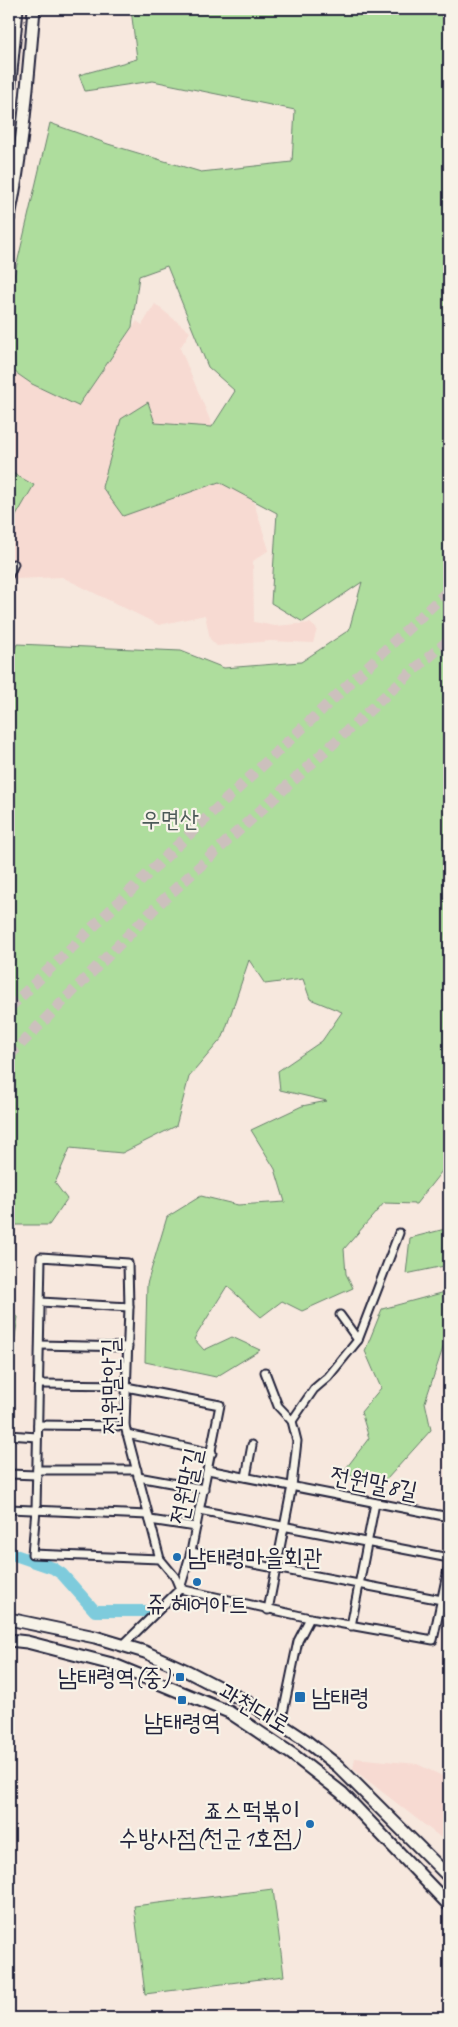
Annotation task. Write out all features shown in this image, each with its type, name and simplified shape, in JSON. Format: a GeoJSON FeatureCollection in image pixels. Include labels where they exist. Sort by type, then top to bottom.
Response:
{"type":"FeatureCollection","features":[{"type":"Feature","properties":{"kind":"main road"},"geometry":{"type":"LineString","coordinates":[[9,92],[16,9]]}},
{"type":"Feature","properties":{"kind":"main road"},"geometry":{"type":"LineString","coordinates":[[9,217],[15,189],[34,9]]}},
{"type":"Feature","properties":{"kind":"main road","name":"과천대로"},"geometry":{"type":"LineString","coordinates":[[9,1619],[46,1626],[145,1652],[187,1670],[247,1702],[281,1722],[338,1766],[449,1877]]}},
{"type":"Feature","properties":{"kind":"main road","name":"과천대로"},"geometry":{"type":"LineString","coordinates":[[9,1640],[27,1642],[112,1664],[229,1712],[292,1754],[342,1792],[449,1905]]}},
{"type":"Feature","properties":{"kind":"main road"},"geometry":{"type":"LineString","coordinates":[[112,1664],[123,1646]]}},
{"type":"Feature","properties":{"kind":"main road"},"geometry":{"type":"LineString","coordinates":[[434,1890],[449,1877]]}},
{"type":"Feature","properties":{"kind":"street"},"geometry":{"type":"LineString","coordinates":[[9,575],[14,564]]}},
{"type":"Feature","properties":{"kind":"street"},"geometry":{"type":"LineString","coordinates":[[292,1421],[314,1389],[328,1377],[358,1340],[399,1233]]}},
{"type":"Feature","properties":{"kind":"street","name":"전원말안길"},"geometry":{"type":"LineString","coordinates":[[41,1302],[42,1257],[128,1263],[129,1307],[126,1430],[160,1559],[175,1577],[180,1589]]}},
{"type":"Feature","properties":{"kind":"street"},"geometry":{"type":"LineString","coordinates":[[129,1307],[41,1302],[36,1510],[32,1554],[160,1559]]}},
{"type":"Feature","properties":{"kind":"street"},"geometry":{"type":"LineString","coordinates":[[340,1315],[358,1340]]}},
{"type":"Feature","properties":{"kind":"street"},"geometry":{"type":"LineString","coordinates":[[40,1345],[128,1347]]}},
{"type":"Feature","properties":{"kind":"street"},"geometry":{"type":"LineString","coordinates":[[265,1372],[278,1406],[292,1421],[297,1441],[292,1486],[268,1610]]}},
{"type":"Feature","properties":{"kind":"street"},"geometry":{"type":"LineString","coordinates":[[40,1384],[126,1386]]}},
{"type":"Feature","properties":{"kind":"street","name":"전원말길"},"geometry":{"type":"LineString","coordinates":[[123,1646],[180,1589],[191,1552],[220,1405],[126,1386]]}},
{"type":"Feature","properties":{"kind":"street"},"geometry":{"type":"LineString","coordinates":[[38,1425],[126,1430],[212,1453]]}},
{"type":"Feature","properties":{"kind":"street"},"geometry":{"type":"LineString","coordinates":[[9,1435],[37,1436]]}},
{"type":"Feature","properties":{"kind":"street"},"geometry":{"type":"LineString","coordinates":[[246,1477],[252,1445]]}},
{"type":"Feature","properties":{"kind":"street","name":"전원말8길"},"geometry":{"type":"LineString","coordinates":[[208,1470],[449,1517]]}},
{"type":"Feature","properties":{"kind":"street"},"geometry":{"type":"LineString","coordinates":[[9,1474],[37,1472],[138,1474],[204,1489]]}},
{"type":"Feature","properties":{"kind":"street"},"geometry":{"type":"LineString","coordinates":[[351,1626],[376,1503]]}},
{"type":"Feature","properties":{"kind":"street"},"geometry":{"type":"LineString","coordinates":[[9,1509],[149,1517],[196,1527]]}},
{"type":"Feature","properties":{"kind":"street"},"geometry":{"type":"LineString","coordinates":[[199,1510],[449,1558]]}},
{"type":"Feature","properties":{"kind":"street"},"geometry":{"type":"LineString","coordinates":[[191,1552],[442,1600]]}},
{"type":"Feature","properties":{"kind":"street"},"geometry":{"type":"LineString","coordinates":[[180,1589],[268,1610],[433,1640],[449,1565]]}},
{"type":"Feature","properties":{"kind":"street","name":"과천대로"},"geometry":{"type":"LineString","coordinates":[[281,1722],[298,1641],[310,1618]]}},
{"type":"Feature","properties":{"kind":"shaded area"},"geometry":{"type":"Polygon","coordinates":[[[155,304],[190,332],[180,348],[213,427],[155,423],[163,502],[219,482],[253,500],[269,550],[253,561],[254,622],[275,626],[310,623],[317,629],[313,643],[271,641],[217,646],[210,639],[205,615],[159,625],[62,577],[16,579],[9,576],[9,368],[32,384],[78,405],[137,321],[142,325],[155,304]]]}},
{"type":"Feature","properties":{"kind":"shaded area"},"geometry":{"type":"Polygon","coordinates":[[[355,1758],[417,1764],[449,1779],[449,1844],[353,1769],[355,1758]]]}},
{"type":"Feature","properties":{"kind":"green space","name":"우면산"},"geometry":{"type":"Polygon","coordinates":[[[131,9],[449,9],[449,1107],[446,1120],[449,1130],[449,1162],[416,1204],[384,1203],[344,1249],[346,1274],[353,1288],[302,1311],[282,1301],[261,1317],[227,1286],[194,1339],[204,1350],[232,1337],[260,1350],[216,1377],[145,1362],[147,1284],[167,1217],[201,1196],[238,1205],[285,1202],[275,1169],[251,1130],[302,1106],[327,1101],[280,1090],[278,1071],[322,1041],[342,1012],[310,999],[303,979],[265,984],[249,960],[223,1037],[189,1077],[176,1126],[122,1153],[70,1148],[55,1183],[67,1199],[49,1225],[9,1225],[9,664],[17,644],[181,651],[224,668],[301,662],[349,630],[362,582],[303,622],[271,603],[277,513],[219,482],[123,516],[102,487],[121,419],[148,402],[155,423],[212,427],[235,391],[208,367],[167,266],[139,276],[132,327],[78,406],[32,384],[9,368],[9,298],[50,123],[108,144],[201,172],[292,162],[295,110],[153,81],[85,91],[79,75],[137,59],[131,9]]]}},
{"type":"Feature","properties":{"kind":"green space"},"geometry":{"type":"Polygon","coordinates":[[[9,471],[34,485],[9,528],[9,471]]]}},
{"type":"Feature","properties":{"kind":"green space"},"geometry":{"type":"Polygon","coordinates":[[[449,1228],[449,1265],[406,1274],[410,1238],[449,1228]]]}},
{"type":"Feature","properties":{"kind":"green space"},"geometry":{"type":"Polygon","coordinates":[[[449,1291],[449,1336],[447,1336],[425,1402],[431,1430],[387,1479],[341,1475],[369,1438],[361,1412],[381,1388],[365,1351],[382,1309],[449,1291]]]}},
{"type":"Feature","properties":{"kind":"green space"},"geometry":{"type":"Polygon","coordinates":[[[9,1311],[18,1317],[9,1375],[9,1311]]]}},
{"type":"Feature","properties":{"kind":"green space"},"geometry":{"type":"Polygon","coordinates":[[[273,1889],[284,1976],[145,1994],[134,1906],[273,1889]]]}},
{"type":"Feature","properties":{"kind":"waterway"},"geometry":{"type":"LineString","coordinates":[[9,1553],[53,1568],[62,1574],[95,1611],[145,1611],[149,1613]]}},
{"type":"Feature","properties":{"kind":"tunnel"},"geometry":{"type":"LineString","coordinates":[[9,1008],[180,843],[449,590]]}},
{"type":"Feature","properties":{"kind":"tunnel"},"geometry":{"type":"LineString","coordinates":[[9,1056],[161,902],[409,674],[449,640]]}},
{"type":"Feature","properties":{"kind":"place","name":"남태령마을회관"},"geometry":{"type":"Point","coordinates":[177,1557]}},
{"type":"Feature","properties":{"kind":"place","name":"쥬 헤어아트"},"geometry":{"type":"Point","coordinates":[197,1582]}},
{"type":"Feature","properties":{"kind":"place","name":"남태령역(중)"},"geometry":{"type":"Point","coordinates":[180,1677]}},
{"type":"Feature","properties":{"kind":"place","name":"남태령"},"geometry":{"type":"Point","coordinates":[300,1697]}},
{"type":"Feature","properties":{"kind":"place","name":"남태령역"},"geometry":{"type":"Point","coordinates":[182,1700]}},
{"type":"Feature","properties":{"kind":"place","name":"죠스떡볶이 수방사점(전군1호점)"},"geometry":{"type":"Point","coordinates":[310,1824]}}]}
